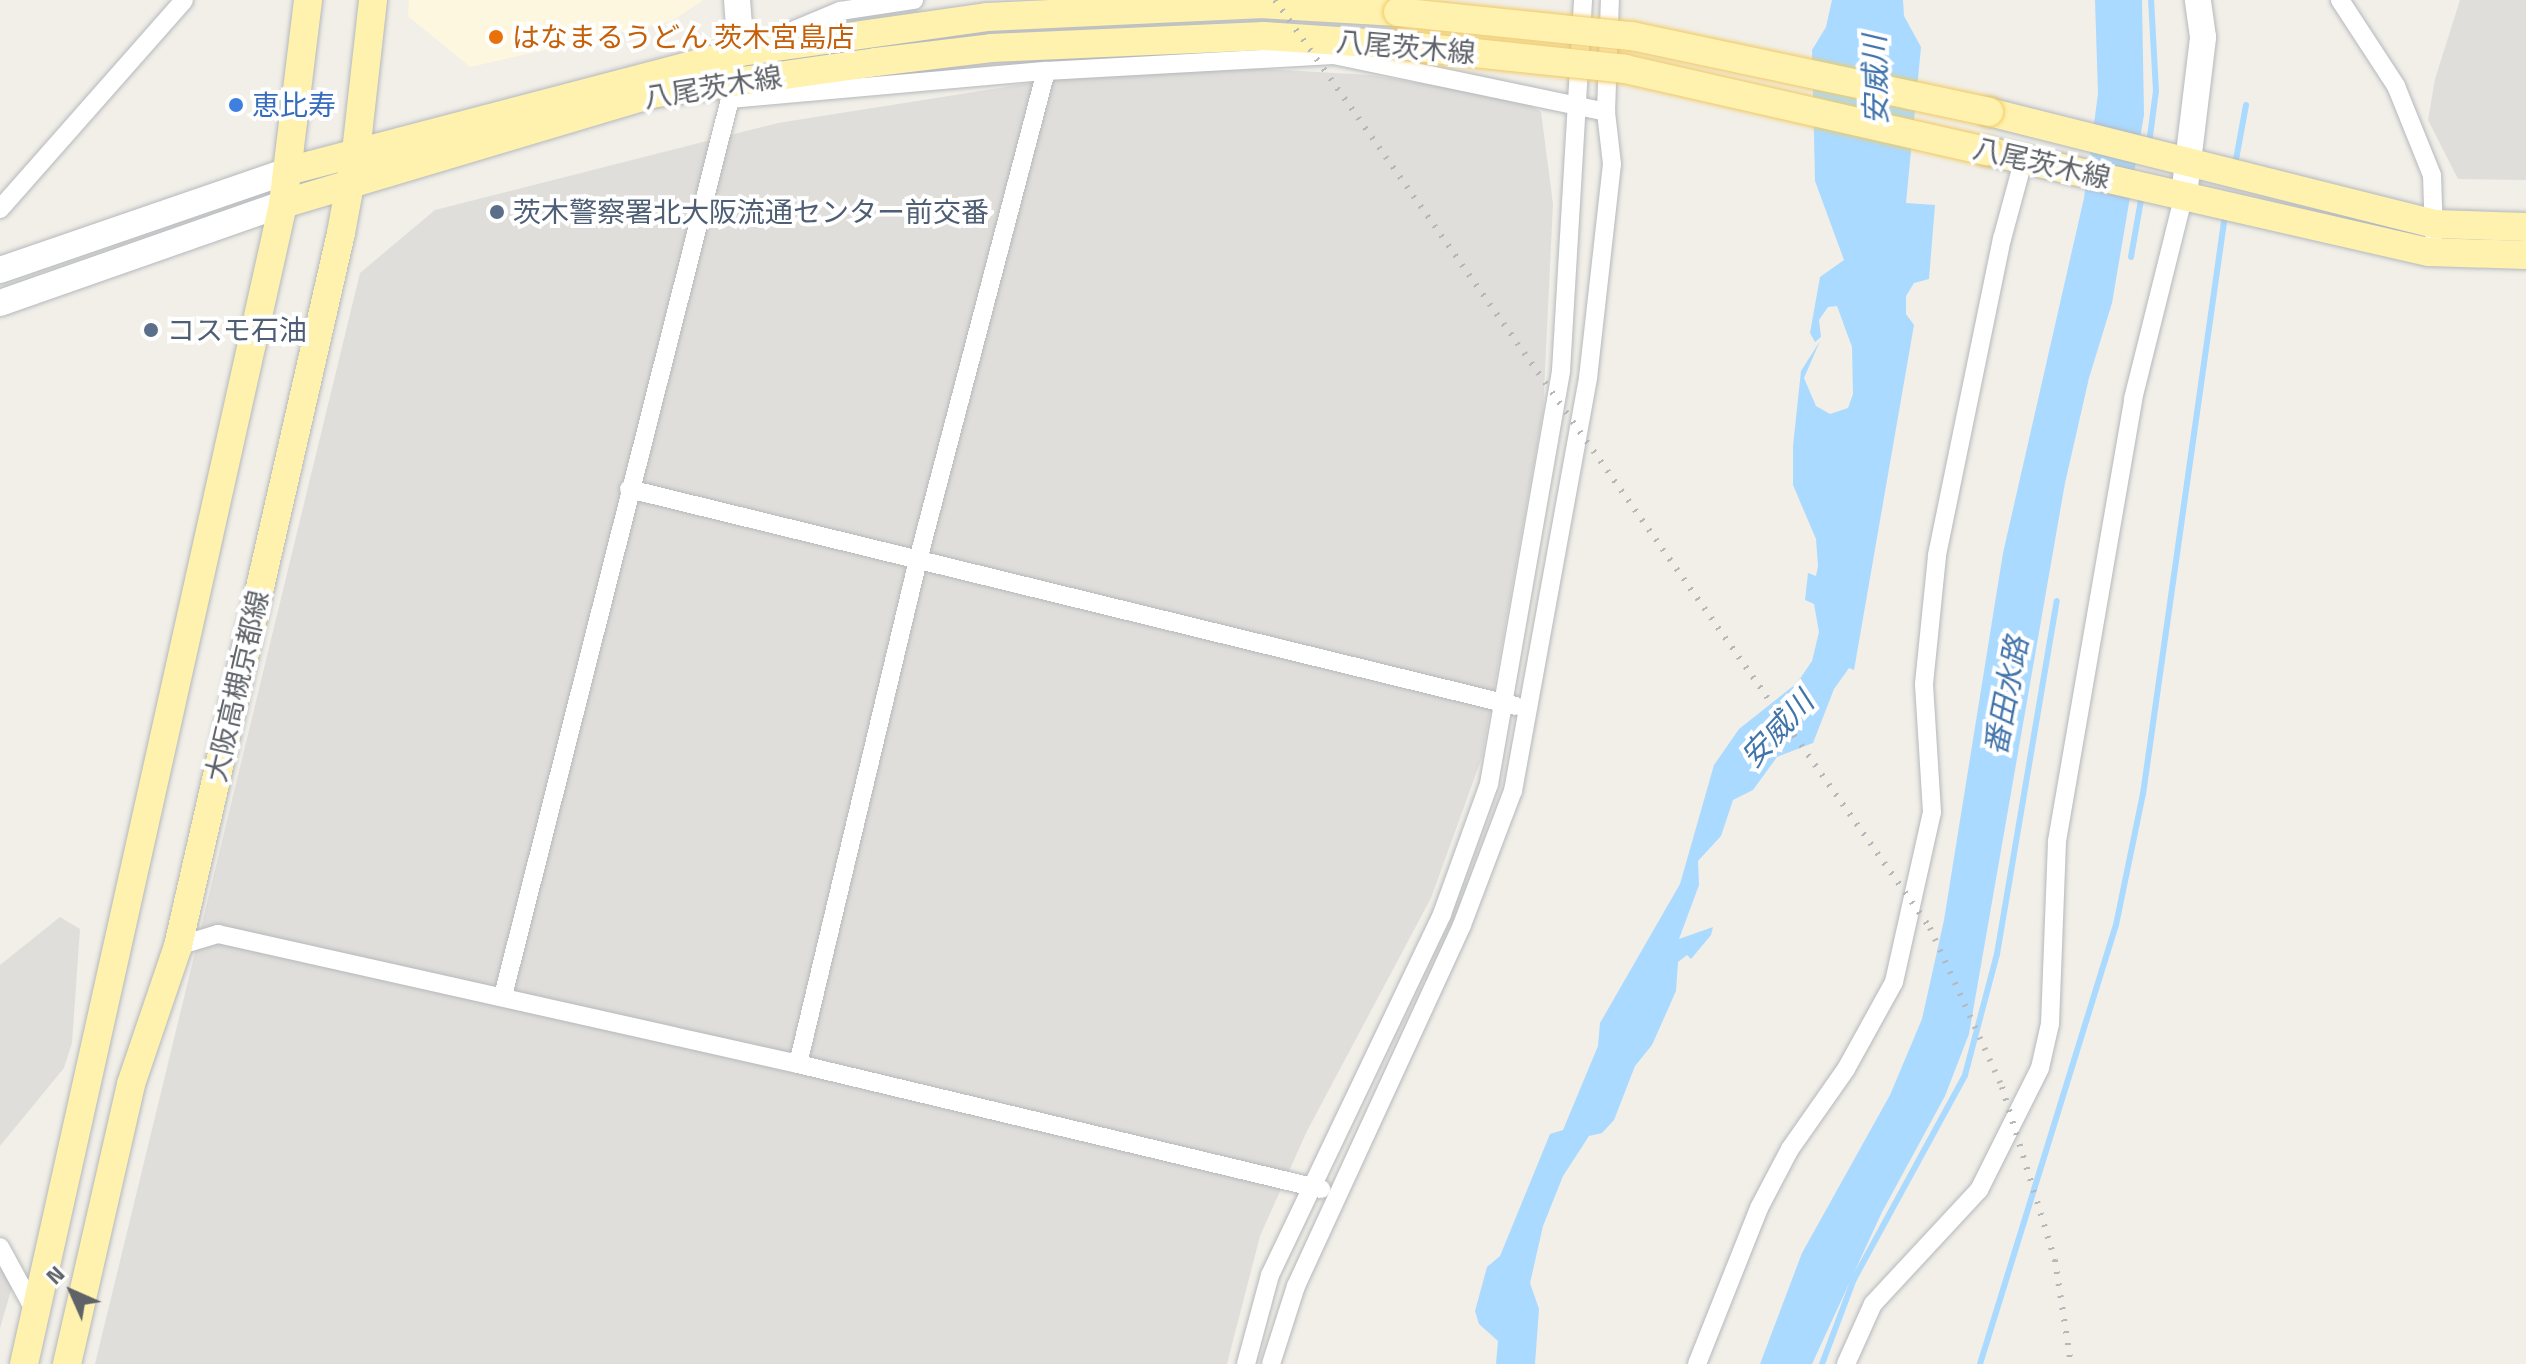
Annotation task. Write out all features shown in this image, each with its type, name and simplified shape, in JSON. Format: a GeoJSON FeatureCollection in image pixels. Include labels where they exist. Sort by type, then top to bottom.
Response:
{"type":"FeatureCollection","features":[{"type":"Feature","properties":{"kind":"main road","name":"大阪高槻京都線"},"geometry":{"type":"LineString","coordinates":[[24,1364],[283,204],[308,0]]}},
{"type":"Feature","properties":{"kind":"main road","name":"大阪高槻京都線"},"geometry":{"type":"LineString","coordinates":[[67,1364],[131,1084],[178,946],[351,186],[373,0]]}},
{"type":"Feature","properties":{"kind":"main road"},"geometry":{"type":"LineString","coordinates":[[737,0],[741,52]]}},
{"type":"Feature","properties":{"kind":"main road"},"geometry":{"type":"LineString","coordinates":[[2185,195],[2203,37],[2198,0]]}},
{"type":"Feature","properties":{"kind":"main road","name":"八尾茨木線"},"geometry":{"type":"LineString","coordinates":[[288,171],[741,52],[987,17],[1259,4],[1398,12],[1632,36],[2061,127],[2436,224],[2526,227]]}},
{"type":"Feature","properties":{"kind":"main road","name":"八尾茨木線"},"geometry":{"type":"LineString","coordinates":[[283,204],[651,94],[991,48],[1264,36],[1398,45],[1625,69],[2429,252],[2526,255]]}},
{"type":"Feature","properties":{"kind":"main road"},"geometry":{"type":"LineString","coordinates":[[787,93],[876,62]]}},
{"type":"Feature","properties":{"kind":"main road"},"geometry":{"type":"LineString","coordinates":[[651,94],[730,99]]}},
{"type":"Feature","properties":{"kind":"main road"},"geometry":{"type":"LineString","coordinates":[[0,270],[288,171]]}},
{"type":"Feature","properties":{"kind":"main road"},"geometry":{"type":"LineString","coordinates":[[0,303],[283,204]]}},
{"type":"Feature","properties":{"kind":"street"},"geometry":{"type":"LineString","coordinates":[[0,209],[184,0]]}},
{"type":"Feature","properties":{"kind":"street"},"geometry":{"type":"LineString","coordinates":[[741,52],[840,11],[914,0]]}},
{"type":"Feature","properties":{"kind":"street"},"geometry":{"type":"LineString","coordinates":[[1246,1364],[1270,1275],[1442,914],[1489,784],[1561,371],[1583,0]]}},
{"type":"Feature","properties":{"kind":"street"},"geometry":{"type":"LineString","coordinates":[[1271,1364],[1296,1286],[1336,1193],[1462,925],[1513,791],[1588,378],[1612,164],[1606,112],[1610,0]]}},
{"type":"Feature","properties":{"kind":"street"},"geometry":{"type":"LineString","coordinates":[[2340,0],[2396,86],[2432,175],[2436,224],[2429,252]]}},
{"type":"Feature","properties":{"kind":"street"},"geometry":{"type":"LineString","coordinates":[[503,996],[730,99],[1046,71],[1334,55],[1606,112]]}},
{"type":"Feature","properties":{"kind":"street"},"geometry":{"type":"LineString","coordinates":[[798,1064],[918,560],[1046,71]]}},
{"type":"Feature","properties":{"kind":"street"},"geometry":{"type":"LineString","coordinates":[[1697,1364],[1783,1161],[1846,1069],[1894,982],[1932,812],[1924,684],[1937,555],[2002,239],[2024,158]]}},
{"type":"Feature","properties":{"kind":"street"},"geometry":{"type":"LineString","coordinates":[[1846,1364],[1873,1304],[1979,1190],[2040,1068],[2050,1024],[2050,929],[2062,810],[2133,399],[2185,195]]}},
{"type":"Feature","properties":{"kind":"street"},"geometry":{"type":"LineString","coordinates":[[2493,227],[2526,213]]}},
{"type":"Feature","properties":{"kind":"street"},"geometry":{"type":"LineString","coordinates":[[629,489],[1527,708]]}},
{"type":"Feature","properties":{"kind":"street"},"geometry":{"type":"LineString","coordinates":[[178,946],[218,934],[798,1064],[1336,1193]]}},
{"type":"Feature","properties":{"kind":"street"},"geometry":{"type":"LineString","coordinates":[[0,1247],[36,1313]]}},
{"type":"Feature","properties":{"kind":"shaded area"},"geometry":{"type":"Polygon","coordinates":[[[409,0],[703,0],[672,21],[470,67],[408,16],[409,0]]]}},
{"type":"Feature","properties":{"kind":"shaded area"},"geometry":{"type":"Polygon","coordinates":[[[2460,0],[2526,0],[2526,180],[2458,179],[2428,120],[2435,79],[2460,0]]]}},
{"type":"Feature","properties":{"kind":"shaded area"},"geometry":{"type":"Polygon","coordinates":[[[1246,68],[1370,75],[1522,100],[1541,112],[1553,204],[1543,412],[1482,757],[1431,898],[1307,1131],[1260,1236],[1227,1364],[95,1364],[360,273],[435,210],[778,123],[1069,77],[1246,68]]]}},
{"type":"Feature","properties":{"kind":"shaded area"},"geometry":{"type":"Polygon","coordinates":[[[60,917],[80,929],[72,1043],[64,1068],[0,1146],[0,965],[60,917]]]}},
{"type":"Feature","properties":{"kind":"shaded area"},"geometry":{"type":"Polygon","coordinates":[[[0,1265],[12,1287],[0,1328],[0,1265]]]}},
{"type":"Feature","properties":{"kind":"water","name":"安威川"},"geometry":{"type":"Polygon","coordinates":[[[1832,0],[1903,0],[1904,16],[1921,47],[1906,203],[1935,205],[1929,279],[1914,283],[1906,296],[1906,314],[1914,325],[1854,670],[1849,668],[1834,689],[1813,743],[1777,757],[1753,790],[1733,800],[1721,836],[1698,861],[1699,885],[1679,939],[1713,927],[1711,935],[1691,959],[1687,955],[1678,962],[1676,991],[1652,1045],[1635,1066],[1614,1120],[1602,1133],[1589,1136],[1563,1176],[1543,1226],[1530,1283],[1539,1309],[1535,1364],[1496,1364],[1498,1341],[1479,1324],[1475,1311],[1487,1267],[1500,1256],[1550,1134],[1563,1130],[1598,1046],[1600,1023],[1680,884],[1714,765],[1739,729],[1797,683],[1812,661],[1819,632],[1814,604],[1805,600],[1808,573],[1816,576],[1818,566],[1816,539],[1793,485],[1793,446],[1801,371],[1820,341],[1804,378],[1816,406],[1830,414],[1848,408],[1853,394],[1852,347],[1837,306],[1828,307],[1819,320],[1821,337],[1815,342],[1810,333],[1820,277],[1844,260],[1815,181],[1812,50],[1826,27],[1832,0]]]}},
{"type":"Feature","properties":{"kind":"water","name":"番田水路"},"geometry":{"type":"Polygon","coordinates":[[[2095,0],[2142,0],[2144,115],[2112,303],[2089,378],[2065,483],[1969,1034],[1945,1096],[1882,1212],[1812,1364],[1760,1364],[1802,1253],[1890,1095],[1922,1019],[1944,920],[2003,553],[2084,198],[2098,94],[2095,0]]]}},
{"type":"Feature","properties":{"kind":"waterway"},"geometry":{"type":"LineString","coordinates":[[2149,144],[2156,91],[2151,0]]}},
{"type":"Feature","properties":{"kind":"waterway"},"geometry":{"type":"LineString","coordinates":[[2235,165],[2246,105]]}},
{"type":"Feature","properties":{"kind":"waterway"},"geometry":{"type":"LineString","coordinates":[[2131,257],[2142,194]]}},
{"type":"Feature","properties":{"kind":"waterway"},"geometry":{"type":"LineString","coordinates":[[1980,1364],[2116,925],[2143,794],[2225,215]]}},
{"type":"Feature","properties":{"kind":"waterway","name":"番田水路"},"geometry":{"type":"LineString","coordinates":[[1822,1364],[1854,1279],[1965,1075],[1997,954],[2057,601]]}},
{"type":"Feature","properties":{"kind":"railway"},"geometry":{"type":"LineString","coordinates":[[1275,0],[1930,928],[2002,1087],[2055,1260],[2071,1364]]}},
{"type":"Feature","properties":{"kind":"place","name":"はなまるうどん 茨木宮島店"},"geometry":{"type":"Point","coordinates":[496,37]}},
{"type":"Feature","properties":{"kind":"place","name":"恵比寿"},"geometry":{"type":"Point","coordinates":[236,105]}},
{"type":"Feature","properties":{"kind":"place","name":"茨木警察署北大阪流通センター前交番"},"geometry":{"type":"Point","coordinates":[497,212]}},
{"type":"Feature","properties":{"kind":"place","name":"コスモ石油"},"geometry":{"type":"Point","coordinates":[151,330]}}]}
